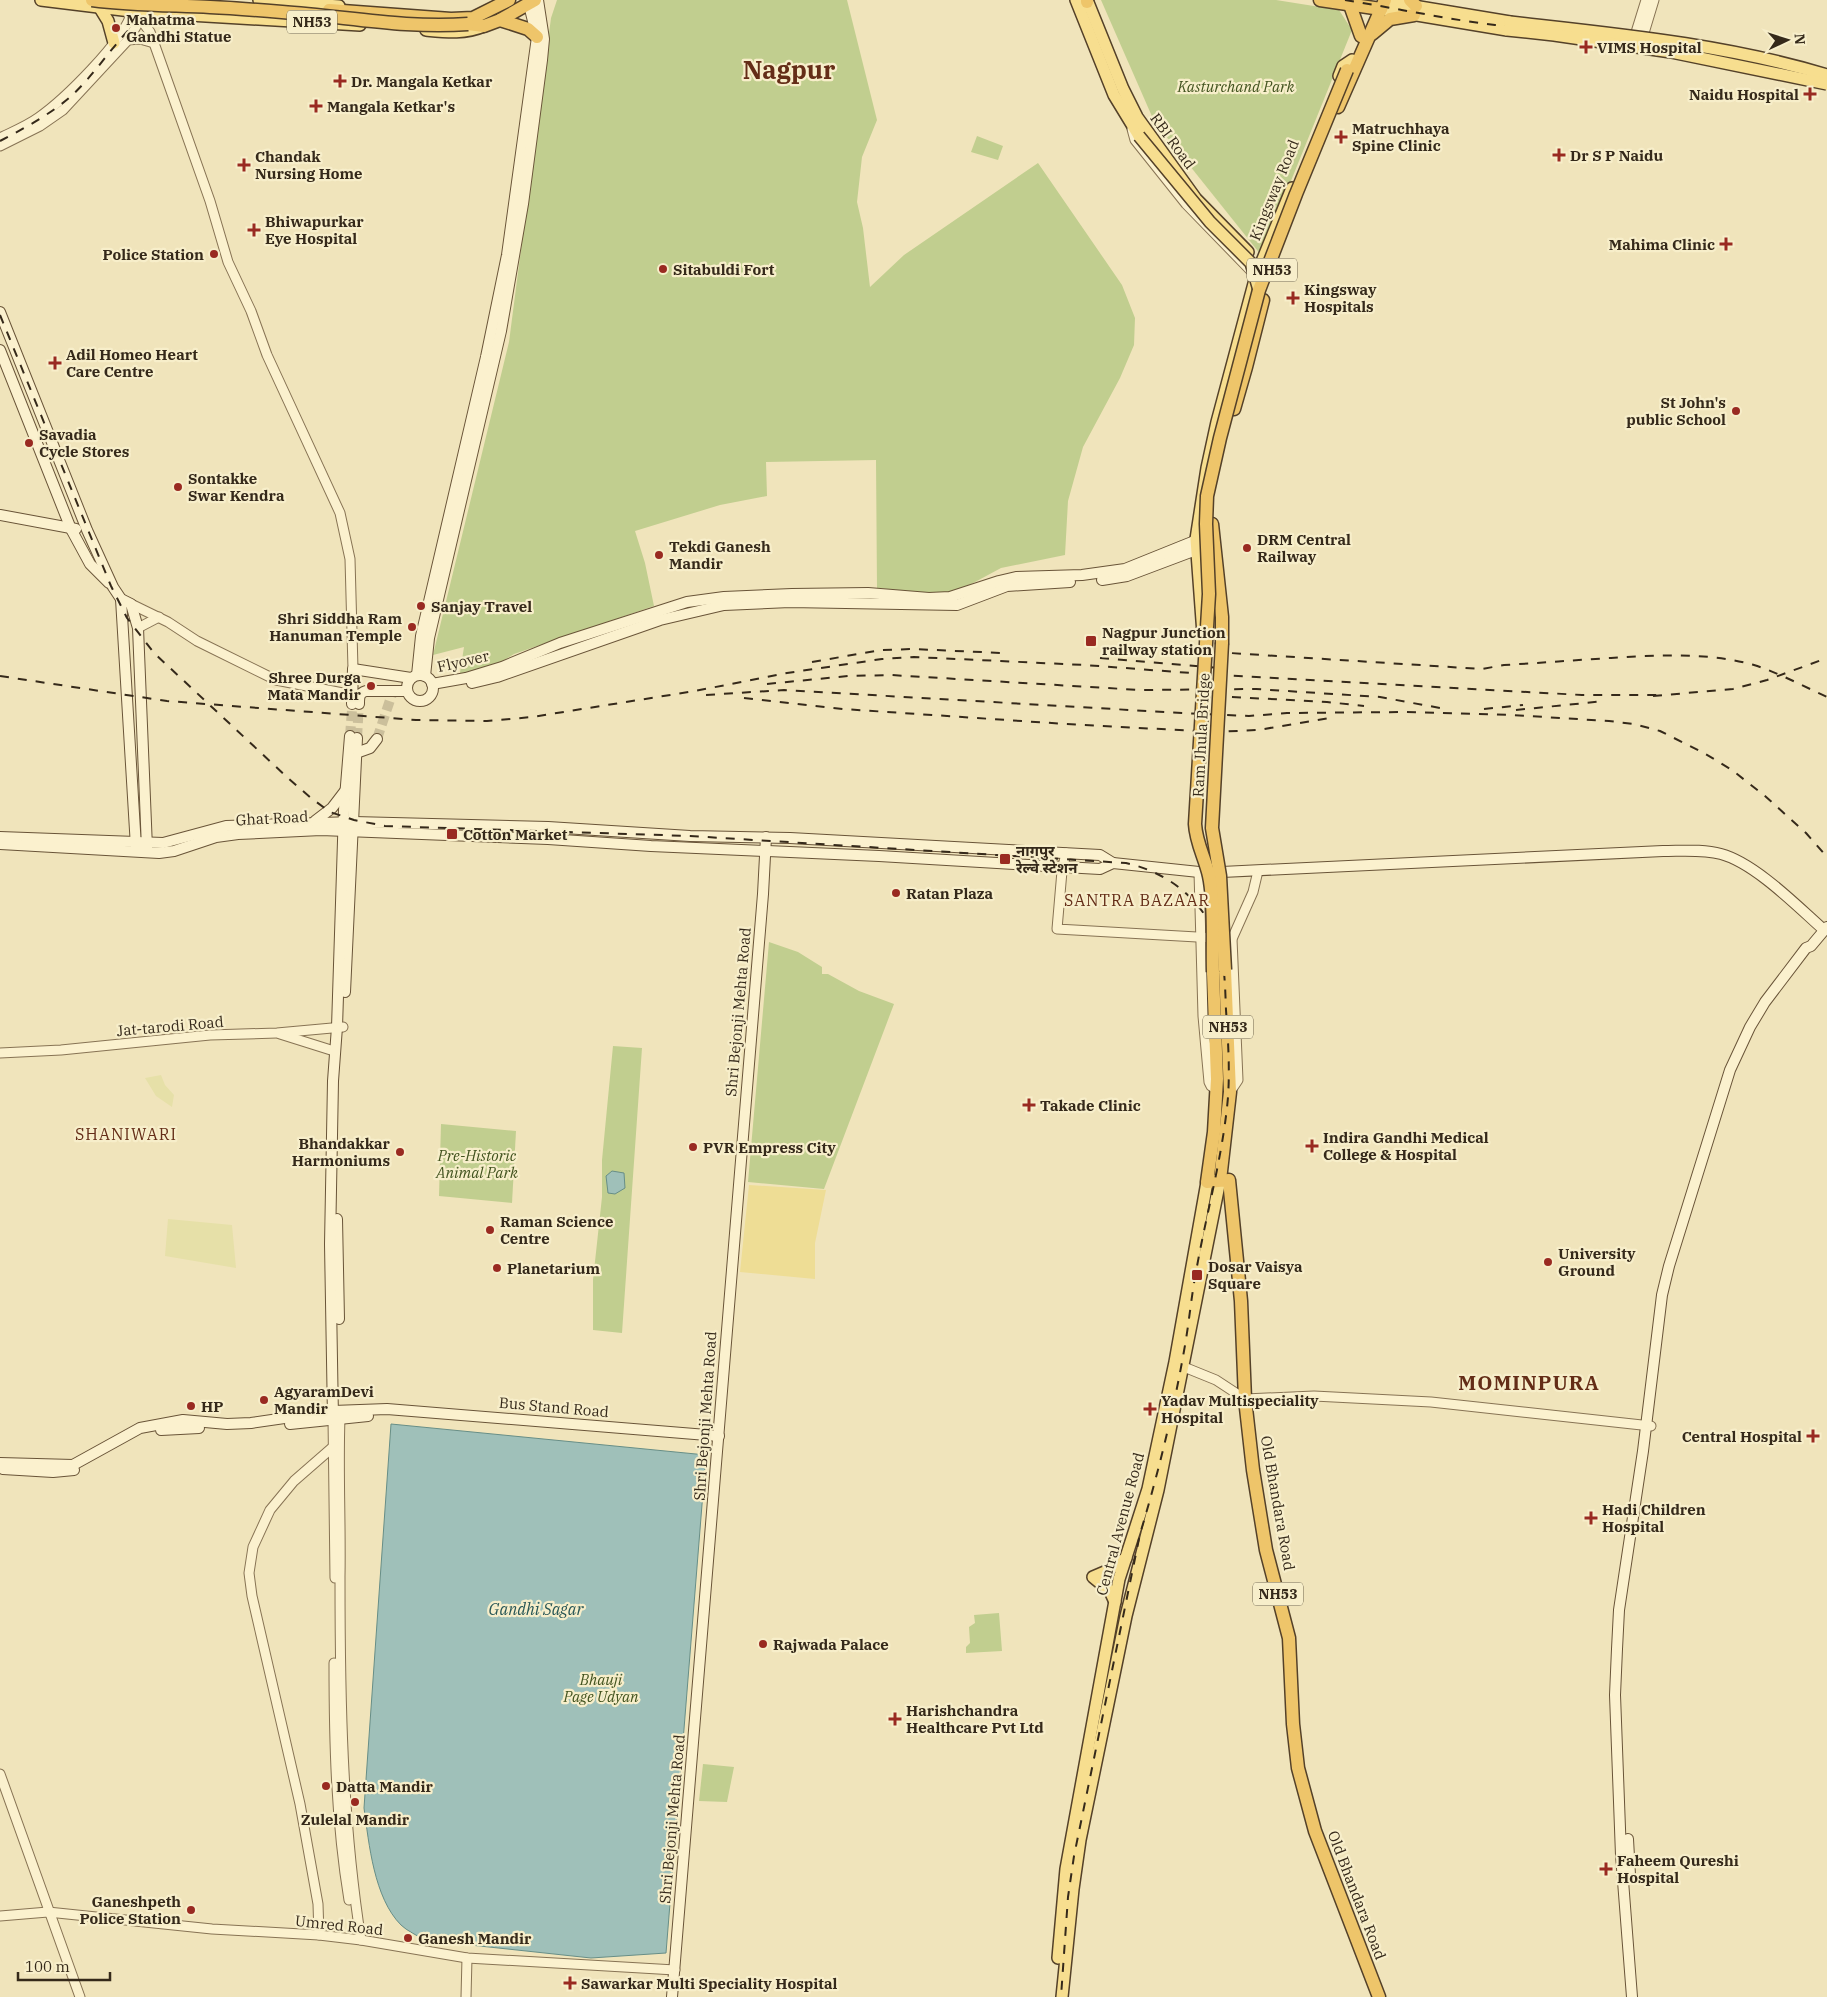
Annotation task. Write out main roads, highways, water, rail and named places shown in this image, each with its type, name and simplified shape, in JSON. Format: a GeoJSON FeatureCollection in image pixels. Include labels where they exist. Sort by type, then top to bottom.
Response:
{"type":"FeatureCollection","features":[{"type":"Feature","properties":{"kind":"highway"},"geometry":{"type":"LineString","coordinates":[[166,0],[234,3],[470,21],[484,26]]}},
{"type":"Feature","properties":{"kind":"highway","name":"NH53"},"geometry":{"type":"LineString","coordinates":[[485,12],[509,0]]}},
{"type":"Feature","properties":{"kind":"highway"},"geometry":{"type":"LineString","coordinates":[[1320,0],[1350,5],[1381,3]]}},
{"type":"Feature","properties":{"kind":"highway","name":"NH53"},"geometry":{"type":"LineString","coordinates":[[484,26],[500,20],[533,1]]}},
{"type":"Feature","properties":{"kind":"highway","name":"Kingsway Road"},"geometry":{"type":"LineString","coordinates":[[1350,65],[1381,3]]}},
{"type":"Feature","properties":{"kind":"highway"},"geometry":{"type":"LineString","coordinates":[[96,4],[210,7],[451,26],[470,21],[485,12]]}},
{"type":"Feature","properties":{"kind":"highway"},"geometry":{"type":"LineString","coordinates":[[1350,5],[1366,36],[1390,19],[1414,7]]}},
{"type":"Feature","properties":{"kind":"highway"},"geometry":{"type":"LineString","coordinates":[[500,20],[528,29],[536,37]]}},
{"type":"Feature","properties":{"kind":"highway","name":"NH53"},"geometry":{"type":"LineString","coordinates":[[1214,546],[1213,497],[1223,449],[1246,367],[1265,283],[1366,36]]}},
{"type":"Feature","properties":{"kind":"highway"},"geometry":{"type":"LineString","coordinates":[[1265,283],[1296,194],[1350,65]]}},
{"type":"Feature","properties":{"kind":"highway","name":"Ram Jhula Bridge"},"geometry":{"type":"LineString","coordinates":[[1219,971],[1210,883],[1196,838],[1195,824],[1209,594],[1206,524],[1207,496],[1220,438],[1265,283]]}},
{"type":"Feature","properties":{"kind":"highway","name":"Ram Jhula Bridge"},"geometry":{"type":"LineString","coordinates":[[1214,546],[1222,643],[1212,828],[1220,876],[1219,971]]}},
{"type":"Feature","properties":{"kind":"highway","name":"NH53"},"geometry":{"type":"LineString","coordinates":[[1219,971],[1231,1087],[1219,1180]]}},
{"type":"Feature","properties":{"kind":"highway","name":"Central Avenue Road"},"geometry":{"type":"LineString","coordinates":[[1219,971],[1217,1085],[1214,1132],[1219,1180]]}},
{"type":"Feature","properties":{"kind":"highway","name":"Old Bhandara Road"},"geometry":{"type":"LineString","coordinates":[[1219,1180],[1241,1301],[1245,1399],[1253,1470],[1266,1550],[1289,1638],[1293,1724],[1298,1768],[1315,1831],[1379,1997]]}},
{"type":"Feature","properties":{"kind":"main road"},"geometry":{"type":"LineString","coordinates":[[41,0],[96,4],[139,10]]}},
{"type":"Feature","properties":{"kind":"main road","name":"NH53"},"geometry":{"type":"LineString","coordinates":[[259,0],[432,13],[485,12]]}},
{"type":"Feature","properties":{"kind":"main road"},"geometry":{"type":"LineString","coordinates":[[533,1],[536,37],[534,83]]}},
{"type":"Feature","properties":{"kind":"main road"},"geometry":{"type":"LineString","coordinates":[[426,681],[407,684],[407,691],[412,698],[420,700],[428,697],[421,636],[486,357],[507,255],[534,83],[544,39],[533,1]]}},
{"type":"Feature","properties":{"kind":"main road"},"geometry":{"type":"LineString","coordinates":[[1084,1],[1114,94],[1131,125],[1210,222],[1252,264],[1265,283]]}},
{"type":"Feature","properties":{"kind":"main road","name":"RBI Road"},"geometry":{"type":"LineString","coordinates":[[1084,1],[1137,117],[1196,198],[1258,270],[1265,283]]}},
{"type":"Feature","properties":{"kind":"main road"},"geometry":{"type":"LineString","coordinates":[[1381,3],[1414,7],[1554,35],[1680,54],[1827,85]]}},
{"type":"Feature","properties":{"kind":"main road"},"geometry":{"type":"LineString","coordinates":[[96,4],[108,21],[114,43]]}},
{"type":"Feature","properties":{"kind":"main road","name":"NH53"},"geometry":{"type":"LineString","coordinates":[[139,10],[454,32],[472,31],[484,26]]}},
{"type":"Feature","properties":{"kind":"main road"},"geometry":{"type":"LineString","coordinates":[[1509,26],[1519,20],[1716,47],[1827,74]]}},
{"type":"Feature","properties":{"kind":"main road"},"geometry":{"type":"LineString","coordinates":[[1509,26],[1517,35],[1572,40],[1714,62],[1827,85]]}},
{"type":"Feature","properties":{"kind":"main road"},"geometry":{"type":"LineString","coordinates":[[1509,26],[1720,50],[1827,74]]}},
{"type":"Feature","properties":{"kind":"main road","name":"Kingsway Road"},"geometry":{"type":"LineString","coordinates":[[1207,646],[1202,632],[1198,567],[1194,546],[1215,432],[1258,270],[1343,66],[1350,65]]}},
{"type":"Feature","properties":{"kind":"main road"},"geometry":{"type":"LineString","coordinates":[[0,312],[87,530],[113,587],[121,599],[142,828],[163,843]]}},
{"type":"Feature","properties":{"kind":"main road"},"geometry":{"type":"LineString","coordinates":[[0,350],[71,529],[90,564],[113,587]]}},
{"type":"Feature","properties":{"kind":"main road"},"geometry":{"type":"LineString","coordinates":[[0,515],[71,529],[87,530]]}},
{"type":"Feature","properties":{"kind":"main road"},"geometry":{"type":"LineString","coordinates":[[407,691],[366,690],[356,700],[353,669],[395,674],[447,688],[498,677],[660,620],[724,605],[790,602],[956,605],[1007,586],[1119,578],[1194,546],[1214,546]]}},
{"type":"Feature","properties":{"kind":"main road","name":"Flyover"},"geometry":{"type":"LineString","coordinates":[[426,681],[466,678],[502,667],[560,643],[687,602],[746,596],[811,593],[868,593],[929,598],[950,597],[1016,577],[1090,574],[1125,569],[1194,546]]}},
{"type":"Feature","properties":{"kind":"main road"},"geometry":{"type":"LineString","coordinates":[[121,599],[131,604],[138,628],[142,828],[140,846]]}},
{"type":"Feature","properties":{"kind":"main road"},"geometry":{"type":"LineString","coordinates":[[393,691],[395,674]]}},
{"type":"Feature","properties":{"kind":"main road"},"geometry":{"type":"LineString","coordinates":[[337,1414],[337,1209],[340,1027],[349,826],[356,753],[353,737],[346,791],[349,826]]}},
{"type":"Feature","properties":{"kind":"main road"},"geometry":{"type":"LineString","coordinates":[[356,753],[370,748],[377,739]]}},
{"type":"Feature","properties":{"kind":"main road"},"geometry":{"type":"LineString","coordinates":[[314,822],[322,818],[346,791]]}},
{"type":"Feature","properties":{"kind":"main road","name":"Ghat Road"},"geometry":{"type":"LineString","coordinates":[[0,844],[140,846],[163,843],[226,826],[314,822],[349,826],[443,830],[474,836],[677,848],[879,856],[1100,869],[1113,864]]}},
{"type":"Feature","properties":{"kind":"main road"},"geometry":{"type":"LineString","coordinates":[[474,836],[475,825]]}},
{"type":"Feature","properties":{"kind":"main road","name":"Ghat Road"},"geometry":{"type":"LineString","coordinates":[[443,830],[475,825],[548,826],[690,836],[766,837],[1100,855],[1113,864]]}},
{"type":"Feature","properties":{"kind":"main road","name":"Ghat Road"},"geometry":{"type":"LineString","coordinates":[[0,837],[126,842],[140,846],[147,854],[174,851],[216,837],[349,826]]}},
{"type":"Feature","properties":{"kind":"main road"},"geometry":{"type":"LineString","coordinates":[[126,842],[142,828]]}},
{"type":"Feature","properties":{"kind":"main road"},"geometry":{"type":"LineString","coordinates":[[677,848],[678,834]]}},
{"type":"Feature","properties":{"kind":"main road","name":"Shri Bejonji Mehta Road"},"geometry":{"type":"LineString","coordinates":[[672,1997],[763,894],[766,837]]}},
{"type":"Feature","properties":{"kind":"main road"},"geometry":{"type":"LineString","coordinates":[[1113,864],[1199,872],[1258,871],[1663,851],[1702,851],[1722,854],[1746,866],[1826,928],[1769,1006],[1754,1031],[1735,1074],[1707,1155],[1670,1283],[1619,1610],[1615,1695],[1621,1855],[1632,1997]]}},
{"type":"Feature","properties":{"kind":"main road"},"geometry":{"type":"LineString","coordinates":[[337,1414],[330,1244],[334,1051],[340,1027]]}},
{"type":"Feature","properties":{"kind":"main road","name":"Central Avenue Road"},"geometry":{"type":"LineString","coordinates":[[1055,1997],[1063,1889],[1119,1579],[1148,1488],[1219,1180]]}},
{"type":"Feature","properties":{"kind":"main road","name":"Central Avenue Road"},"geometry":{"type":"LineString","coordinates":[[1062,1997],[1080,1840],[1126,1616],[1158,1490],[1178,1364]]}},
{"type":"Feature","properties":{"kind":"main road","name":"Bus Stand Road"},"geometry":{"type":"LineString","coordinates":[[337,1414],[387,1409],[718,1436]]}},
{"type":"Feature","properties":{"kind":"main road"},"geometry":{"type":"LineString","coordinates":[[0,1469],[53,1472],[77,1470],[148,1431],[226,1427],[337,1414]]}},
{"type":"Feature","properties":{"kind":"main road"},"geometry":{"type":"LineString","coordinates":[[0,1463],[74,1464],[140,1428],[183,1420],[226,1427]]}},
{"type":"Feature","properties":{"kind":"main road"},"geometry":{"type":"LineString","coordinates":[[1639,1997],[1628,1855],[1622,1696],[1625,1602],[1648,1425]]}},
{"type":"Feature","properties":{"kind":"main road"},"geometry":{"type":"LineString","coordinates":[[1115,1602],[1110,1591],[1093,1577],[1107,1571],[1126,1558]]}},
{"type":"Feature","properties":{"kind":"water"},"geometry":{"type":"Polygon","coordinates":[[[612,1171],[624,1173],[625,1188],[615,1194],[608,1193],[606,1176],[612,1171]]]}},
{"type":"Feature","properties":{"kind":"water","name":"Gandhi Sagar"},"geometry":{"type":"Polygon","coordinates":[[[391,1424],[706,1455],[666,1953],[591,1958],[424,1940],[401,1925],[392,1914],[374,1870],[364,1808],[391,1424]]]}},
{"type":"Feature","properties":{"kind":"tunnel"},"geometry":{"type":"LineString","coordinates":[[377,739],[393,691]]}},
{"type":"Feature","properties":{"kind":"tunnel"},"geometry":{"type":"LineString","coordinates":[[357,738],[359,704]]}},
{"type":"Feature","properties":{"kind":"tunnel"},"geometry":{"type":"LineString","coordinates":[[350,736],[352,710]]}},
{"type":"Feature","properties":{"kind":"railway"},"geometry":{"type":"LineString","coordinates":[[0,141],[27,127],[69,98],[138,20],[167,0]]}},
{"type":"Feature","properties":{"kind":"railway"},"geometry":{"type":"LineString","coordinates":[[1345,0],[1476,23],[1662,46],[1745,60],[1827,80]]}},
{"type":"Feature","properties":{"kind":"railway"},"geometry":{"type":"LineString","coordinates":[[0,315],[111,586],[127,618],[154,653],[289,779],[330,812],[354,820],[385,826],[690,836],[1126,863],[1141,867],[1168,880],[1180,888],[1201,909],[1216,936],[1224,973],[1229,1064],[1226,1119],[1200,1250],[1175,1397],[1159,1466],[1140,1534],[1074,1856],[1068,1897],[1061,1997]]}},
{"type":"Feature","properties":{"kind":"railway"},"geometry":{"type":"LineString","coordinates":[[812,662],[881,650],[914,649],[1001,653]]}},
{"type":"Feature","properties":{"kind":"railway"},"geometry":{"type":"LineString","coordinates":[[1178,652],[1230,653],[1482,669],[1504,665],[1629,657],[1701,656],[1754,665],[1827,697]]}},
{"type":"Feature","properties":{"kind":"railway"},"geometry":{"type":"LineString","coordinates":[[0,676],[167,701],[416,720],[487,721],[532,717],[695,691],[787,673],[882,659],[914,657],[1085,665],[1204,674],[1582,695],[1659,695]]}},
{"type":"Feature","properties":{"kind":"railway"},"geometry":{"type":"LineString","coordinates":[[1100,658],[1220,668]]}},
{"type":"Feature","properties":{"kind":"railway"},"geometry":{"type":"LineString","coordinates":[[1653,696],[1733,689],[1767,680],[1827,658]]}},
{"type":"Feature","properties":{"kind":"railway"},"geometry":{"type":"LineString","coordinates":[[767,684],[848,676],[891,675],[1140,690],[1256,689],[1380,697],[1440,708]]}},
{"type":"Feature","properties":{"kind":"railway"},"geometry":{"type":"LineString","coordinates":[[706,695],[784,690],[1249,716],[1287,713],[1404,712],[1512,715],[1634,724],[1660,731],[1704,753],[1732,770],[1765,796],[1806,833],[1827,857]]}},
{"type":"Feature","properties":{"kind":"railway"},"geometry":{"type":"LineString","coordinates":[[1214,696],[1327,702],[1364,706]]}},
{"type":"Feature","properties":{"kind":"railway"},"geometry":{"type":"LineString","coordinates":[[744,698],[843,709],[1215,732],[1258,730],[1329,718]]}},
{"type":"Feature","properties":{"kind":"railway"},"geometry":{"type":"LineString","coordinates":[[1516,710],[1605,701]]}},
{"type":"Feature","properties":{"kind":"railway"},"geometry":{"type":"LineString","coordinates":[[1484,709],[1523,705]]}},
{"type":"Feature","properties":{"kind":"place","name":"Mahatma Gandhi Statue"},"geometry":{"type":"Point","coordinates":[116,28]}},
{"type":"Feature","properties":{"kind":"place","name":"VIMS Hospital"},"geometry":{"type":"Point","coordinates":[1586,47]}},
{"type":"Feature","properties":{"kind":"place","name":"Dr. Mangala Ketkar"},"geometry":{"type":"Point","coordinates":[340,81]}},
{"type":"Feature","properties":{"kind":"place","name":"Naidu Hospital"},"geometry":{"type":"Point","coordinates":[1810,94]}},
{"type":"Feature","properties":{"kind":"place","name":"Mangala Ketkar's"},"geometry":{"type":"Point","coordinates":[316,106]}},
{"type":"Feature","properties":{"kind":"place","name":"Matruchhaya Spine Clinic"},"geometry":{"type":"Point","coordinates":[1341,137]}},
{"type":"Feature","properties":{"kind":"place","name":"Dr S P Naidu"},"geometry":{"type":"Point","coordinates":[1559,155]}},
{"type":"Feature","properties":{"kind":"place","name":"Chandak Nursing Home"},"geometry":{"type":"Point","coordinates":[244,165]}},
{"type":"Feature","properties":{"kind":"place","name":"Bhiwapurkar Eye Hospital"},"geometry":{"type":"Point","coordinates":[254,230]}},
{"type":"Feature","properties":{"kind":"place","name":"Mahima Clinic"},"geometry":{"type":"Point","coordinates":[1726,244]}},
{"type":"Feature","properties":{"kind":"place","name":"Police Station"},"geometry":{"type":"Point","coordinates":[214,254]}},
{"type":"Feature","properties":{"kind":"place","name":"Sitabuldi Fort"},"geometry":{"type":"Point","coordinates":[663,269]}},
{"type":"Feature","properties":{"kind":"place","name":"Kingsway Hospitals"},"geometry":{"type":"Point","coordinates":[1293,298]}},
{"type":"Feature","properties":{"kind":"place","name":"Adil Homeo Heart Care Centre"},"geometry":{"type":"Point","coordinates":[55,363]}},
{"type":"Feature","properties":{"kind":"place","name":"St John's public School"},"geometry":{"type":"Point","coordinates":[1736,411]}},
{"type":"Feature","properties":{"kind":"place","name":"Savadia Cycle Stores"},"geometry":{"type":"Point","coordinates":[29,443]}},
{"type":"Feature","properties":{"kind":"place","name":"Sontakke Swar Kendra"},"geometry":{"type":"Point","coordinates":[178,487]}},
{"type":"Feature","properties":{"kind":"place","name":"DRM Central Railway"},"geometry":{"type":"Point","coordinates":[1247,548]}},
{"type":"Feature","properties":{"kind":"place","name":"Tekdi Ganesh Mandir"},"geometry":{"type":"Point","coordinates":[659,555]}},
{"type":"Feature","properties":{"kind":"place","name":"Sanjay Travel"},"geometry":{"type":"Point","coordinates":[421,606]}},
{"type":"Feature","properties":{"kind":"place","name":"Shri Siddha Ram Hanuman Temple"},"geometry":{"type":"Point","coordinates":[412,627]}},
{"type":"Feature","properties":{"kind":"place","name":"Nagpur Junction railway station"},"geometry":{"type":"Point","coordinates":[1091,641]}},
{"type":"Feature","properties":{"kind":"place","name":"Shree Durga Mata Mandir"},"geometry":{"type":"Point","coordinates":[371,686]}},
{"type":"Feature","properties":{"kind":"place","name":"Cotton Market"},"geometry":{"type":"Point","coordinates":[452,834]}},
{"type":"Feature","properties":{"kind":"place","name":"नागपुर रेल्वे स्टेशन"},"geometry":{"type":"Point","coordinates":[1005,859]}},
{"type":"Feature","properties":{"kind":"place","name":"Ratan Plaza"},"geometry":{"type":"Point","coordinates":[896,893]}},
{"type":"Feature","properties":{"kind":"place","name":"Takade Clinic"},"geometry":{"type":"Point","coordinates":[1029,1105]}},
{"type":"Feature","properties":{"kind":"place","name":"Indira Gandhi Medical College & Hospital"},"geometry":{"type":"Point","coordinates":[1312,1146]}},
{"type":"Feature","properties":{"kind":"place","name":"PVR Empress City"},"geometry":{"type":"Point","coordinates":[693,1147]}},
{"type":"Feature","properties":{"kind":"place","name":"Bhandakkar Harmoniums"},"geometry":{"type":"Point","coordinates":[400,1152]}},
{"type":"Feature","properties":{"kind":"place","name":"Raman Science Centre"},"geometry":{"type":"Point","coordinates":[490,1230]}},
{"type":"Feature","properties":{"kind":"place","name":"University Ground"},"geometry":{"type":"Point","coordinates":[1548,1262]}},
{"type":"Feature","properties":{"kind":"place","name":"Planetarium"},"geometry":{"type":"Point","coordinates":[497,1268]}},
{"type":"Feature","properties":{"kind":"place","name":"Dosar Vaisya Square"},"geometry":{"type":"Point","coordinates":[1197,1275]}},
{"type":"Feature","properties":{"kind":"place","name":"AgyaramDevi Mandir"},"geometry":{"type":"Point","coordinates":[264,1400]}},
{"type":"Feature","properties":{"kind":"place","name":"HP"},"geometry":{"type":"Point","coordinates":[191,1406]}},
{"type":"Feature","properties":{"kind":"place","name":"Yadav Multispeciality Hospital"},"geometry":{"type":"Point","coordinates":[1150,1409]}},
{"type":"Feature","properties":{"kind":"place","name":"Central Hospital"},"geometry":{"type":"Point","coordinates":[1813,1436]}},
{"type":"Feature","properties":{"kind":"place","name":"Hadi Children Hospital"},"geometry":{"type":"Point","coordinates":[1591,1518]}},
{"type":"Feature","properties":{"kind":"place","name":"Rajwada Palace"},"geometry":{"type":"Point","coordinates":[763,1644]}},
{"type":"Feature","properties":{"kind":"place","name":"Harishchandra Healthcare Pvt Ltd"},"geometry":{"type":"Point","coordinates":[895,1719]}},
{"type":"Feature","properties":{"kind":"place","name":"Datta Mandir"},"geometry":{"type":"Point","coordinates":[326,1786]}},
{"type":"Feature","properties":{"kind":"place","name":"Zulelal Mandir"},"geometry":{"type":"Point","coordinates":[355,1802]}},
{"type":"Feature","properties":{"kind":"place","name":"Faheem Qureshi Hospital"},"geometry":{"type":"Point","coordinates":[1606,1869]}},
{"type":"Feature","properties":{"kind":"place","name":"Ganeshpeth Police Station"},"geometry":{"type":"Point","coordinates":[191,1910]}},
{"type":"Feature","properties":{"kind":"place","name":"Ganesh Mandir"},"geometry":{"type":"Point","coordinates":[408,1938]}},
{"type":"Feature","properties":{"kind":"place","name":"Sawarkar Multi Speciality Hospital"},"geometry":{"type":"Point","coordinates":[570,1983]}},
{"type":"Feature","properties":{"kind":"district","name":"Nagpur"},"geometry":{"type":"Point","coordinates":[789,69]}},
{"type":"Feature","properties":{"kind":"district","name":"SANTRA BAZAAR"},"geometry":{"type":"Point","coordinates":[1137,900]}},
{"type":"Feature","properties":{"kind":"district","name":"SHANIWARI"},"geometry":{"type":"Point","coordinates":[126,1134]}},
{"type":"Feature","properties":{"kind":"district","name":"MOMINPURA"},"geometry":{"type":"Point","coordinates":[1529,1382]}},
{"type":"Feature","properties":{"kind":"park label","name":"Kasturchand Park"},"geometry":{"type":"Point","coordinates":[1236,86]}},
{"type":"Feature","properties":{"kind":"park label","name":"Pre-Historic Animal Park"},"geometry":{"type":"Point","coordinates":[477,1164]}},
{"type":"Feature","properties":{"kind":"park label","name":"Bhauji Page Udyan"},"geometry":{"type":"Point","coordinates":[601,1688]}}]}
